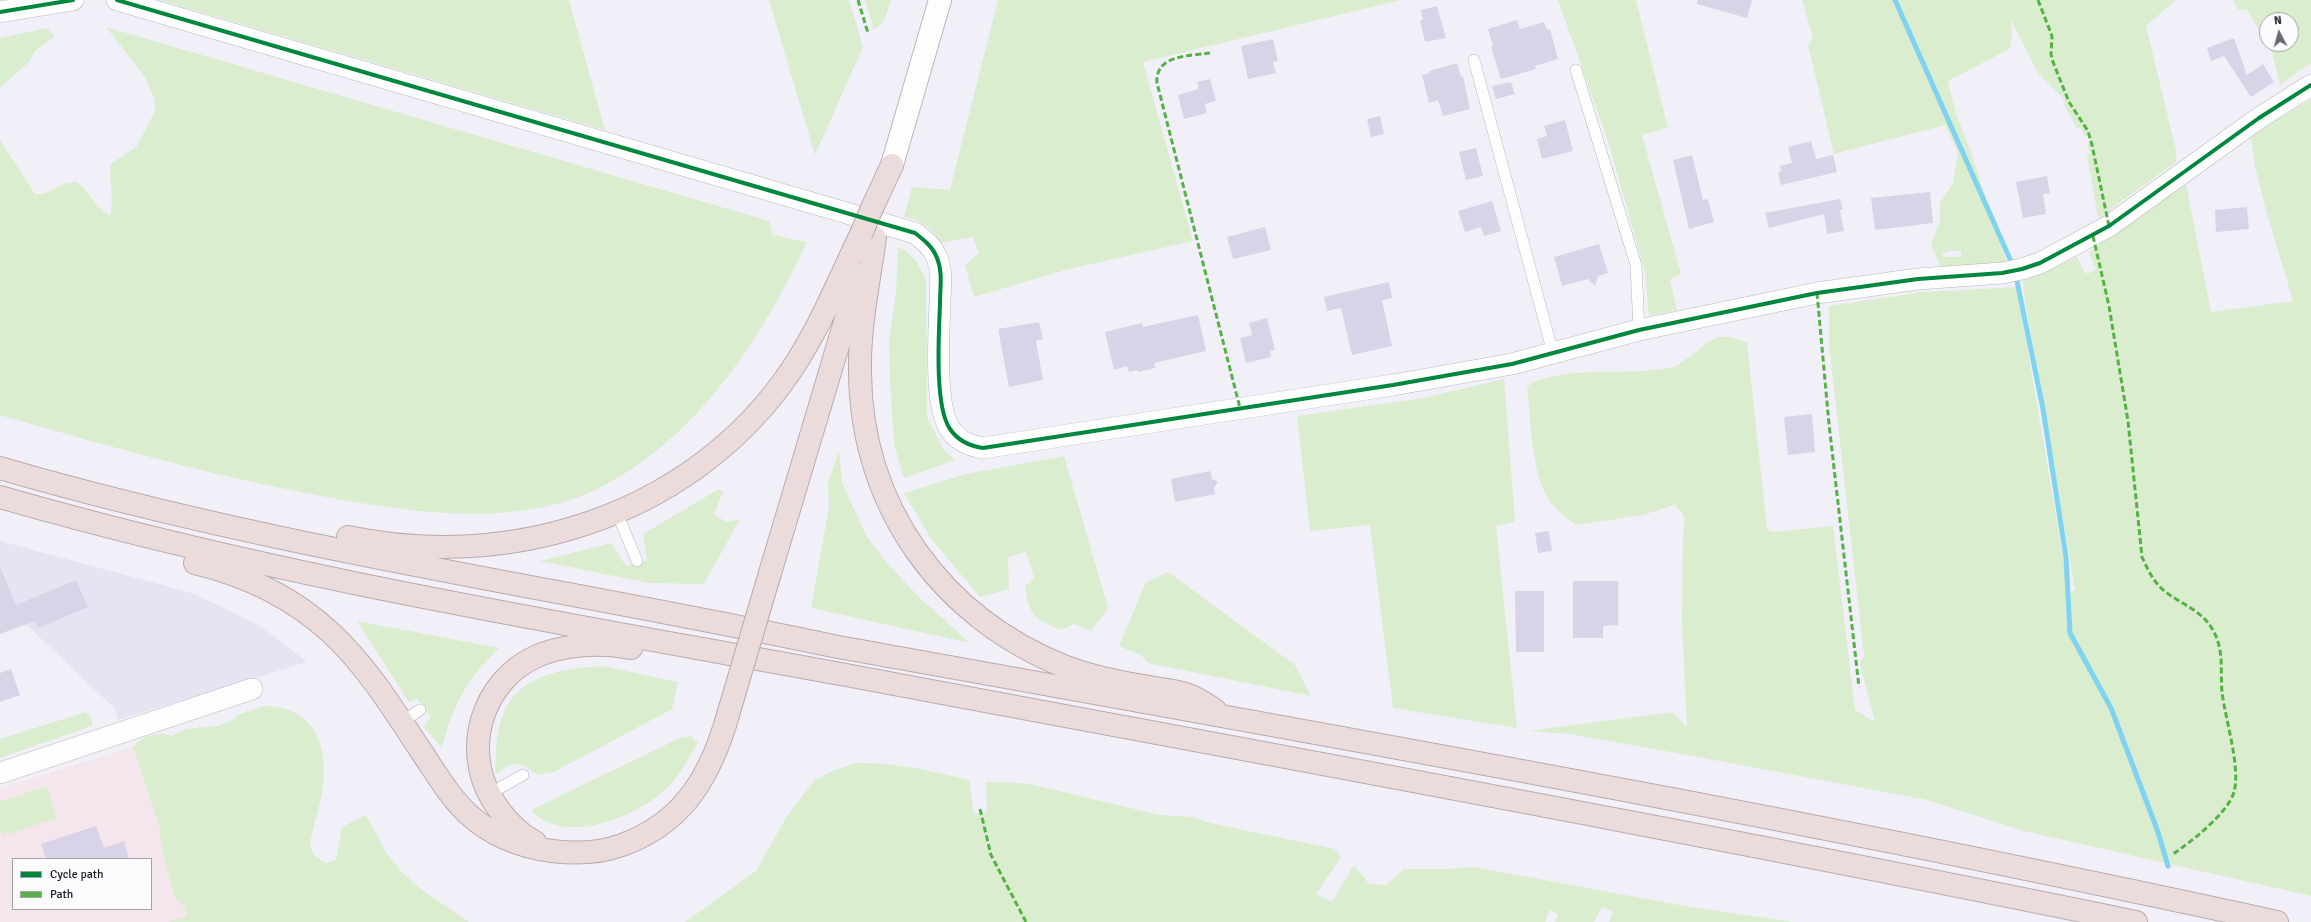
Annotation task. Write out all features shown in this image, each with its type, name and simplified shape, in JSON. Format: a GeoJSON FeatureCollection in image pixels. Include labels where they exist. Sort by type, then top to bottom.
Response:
{"type":"FeatureCollection","features":[{"type":"Feature","properties":{"kind":"highway"},"geometry":{"type":"LineString","coordinates":[[69,517],[127,546],[233,574],[264,587],[297,606],[346,647],[373,680],[443,784],[469,814],[502,837],[539,850],[559,852],[597,851],[634,841],[666,821],[679,810],[699,785],[718,748],[869,236],[876,207],[892,165]]}},
{"type":"Feature","properties":{"kind":"highway"},"geometry":{"type":"LineString","coordinates":[[210,522],[278,523],[353,538],[394,544],[434,547],[480,547],[548,536],[581,527],[617,513],[667,488],[688,474],[728,443],[765,405],[795,365],[869,236]]}},
{"type":"Feature","properties":{"kind":"highway"},"geometry":{"type":"LineString","coordinates":[[869,236],[860,351],[863,412],[867,441],[885,495],[901,528],[922,560],[953,594],[974,613],[1021,645],[1062,665],[1092,675],[1189,695],[1228,718]]}},
{"type":"Feature","properties":{"kind":"highway"},"geometry":{"type":"LineString","coordinates":[[0,468],[73,490],[210,522],[457,574],[736,625],[833,646],[1228,718],[1929,850],[2277,922]]}},
{"type":"Feature","properties":{"kind":"highway"},"geometry":{"type":"LineString","coordinates":[[0,497],[69,517],[210,552],[447,601],[1600,815],[2136,922]]}},
{"type":"Feature","properties":{"kind":"highway"},"geometry":{"type":"LineString","coordinates":[[559,852],[531,840],[519,831],[498,809],[489,794],[480,768],[478,753],[481,723],[486,709],[501,684],[523,664],[550,652],[590,646],[627,647],[682,657],[729,654]]}},
{"type":"Feature","properties":{"kind":"main road"},"geometry":{"type":"LineString","coordinates":[[892,165],[940,0]]}},
{"type":"Feature","properties":{"kind":"street"},"geometry":{"type":"LineString","coordinates":[[0,12],[73,0]]}},
{"type":"Feature","properties":{"kind":"street"},"geometry":{"type":"LineString","coordinates":[[117,0],[915,233],[932,247],[940,265],[939,329],[942,411],[949,428],[954,434],[975,446],[992,447],[1393,385],[1512,364],[1639,330],[1817,293],[1918,279],[2002,273],[2040,263],[2093,236],[2135,209],[2259,118],[2311,85]]}},
{"type":"Feature","properties":{"kind":"street"},"geometry":{"type":"LineString","coordinates":[[0,773],[252,689]]}},
{"type":"Feature","properties":{"kind":"lane"},"geometry":{"type":"LineString","coordinates":[[1474,60],[1553,353]]}},
{"type":"Feature","properties":{"kind":"lane"},"geometry":{"type":"LineString","coordinates":[[1576,70],[1636,265],[1639,330]]}},
{"type":"Feature","properties":{"kind":"lane"},"geometry":{"type":"LineString","coordinates":[[617,513],[637,561]]}},
{"type":"Feature","properties":{"kind":"lane"},"geometry":{"type":"LineString","coordinates":[[402,722],[420,710]]}},
{"type":"Feature","properties":{"kind":"lane"},"geometry":{"type":"LineString","coordinates":[[489,794],[522,775]]}},
{"type":"Feature","properties":{"kind":"shaded area"},"geometry":{"type":"Polygon","coordinates":[[[0,541],[192,593],[259,625],[307,662],[118,720],[115,709],[28,626],[23,625],[0,565],[0,541]]]}},
{"type":"Feature","properties":{"kind":"shaded area"},"geometry":{"type":"Polygon","coordinates":[[[133,747],[160,829],[161,847],[175,898],[185,908],[188,916],[168,922],[0,922],[0,788],[133,747]]]}},
{"type":"Feature","properties":{"kind":"green space"},"geometry":{"type":"Polygon","coordinates":[[[159,0],[569,0],[605,130],[159,0]]]}},
{"type":"Feature","properties":{"kind":"green space"},"geometry":{"type":"Polygon","coordinates":[[[769,0],[849,0],[863,47],[815,155],[769,0]]]}},
{"type":"Feature","properties":{"kind":"green space"},"geometry":{"type":"Polygon","coordinates":[[[865,0],[891,0],[884,21],[874,30],[865,0]]]}},
{"type":"Feature","properties":{"kind":"green space"},"geometry":{"type":"Polygon","coordinates":[[[998,0],[1401,0],[1143,62],[1193,241],[1069,269],[974,297],[965,265],[979,253],[973,237],[941,243],[926,225],[916,220],[904,217],[912,187],[950,190],[998,0]]]}},
{"type":"Feature","properties":{"kind":"green space"},"geometry":{"type":"Polygon","coordinates":[[[1558,0],[1636,0],[1668,128],[1642,135],[1681,274],[1670,280],[1677,310],[1649,316],[1645,272],[1608,141],[1558,0]]]}},
{"type":"Feature","properties":{"kind":"green space"},"geometry":{"type":"Polygon","coordinates":[[[1802,0],[2176,0],[2146,26],[2176,150],[2176,162],[2098,218],[2087,155],[2090,153],[2087,144],[2090,142],[2088,136],[2085,137],[2081,128],[2077,129],[2064,104],[2065,100],[2038,73],[2011,20],[2011,48],[1948,81],[1956,114],[1971,152],[2007,263],[1941,267],[1931,244],[1940,221],[1940,203],[1953,183],[1958,153],[1945,125],[1834,154],[1808,45],[1813,38],[1802,0]],[[1950,251],[1943,253],[1943,257],[1961,257],[1961,251],[1950,251]]]}},
{"type":"Feature","properties":{"kind":"green space"},"geometry":{"type":"Polygon","coordinates":[[[2233,0],[2311,0],[2311,63],[2280,85],[2272,52],[2299,52],[2299,12],[2259,12],[2259,30],[2247,10],[2238,10],[2233,0]]]}},
{"type":"Feature","properties":{"kind":"green space"},"geometry":{"type":"Polygon","coordinates":[[[106,27],[769,221],[773,235],[807,242],[769,315],[746,351],[722,384],[694,416],[664,444],[631,469],[595,490],[561,503],[524,510],[486,514],[407,510],[368,504],[260,484],[188,467],[0,415],[0,140],[35,194],[47,193],[63,184],[77,182],[86,190],[100,209],[110,216],[112,203],[110,177],[111,164],[137,146],[155,111],[155,100],[145,77],[106,27]]]}},
{"type":"Feature","properties":{"kind":"green space"},"geometry":{"type":"Polygon","coordinates":[[[47,28],[55,36],[35,51],[29,62],[0,88],[0,38],[47,28]]]}},
{"type":"Feature","properties":{"kind":"green space"},"geometry":{"type":"Polygon","coordinates":[[[2311,99],[2311,896],[2024,831],[1927,800],[1570,734],[1529,731],[1672,712],[1687,727],[1682,624],[1683,515],[1674,505],[1643,515],[1576,525],[1560,512],[1547,497],[1538,472],[1535,458],[1527,387],[1533,382],[1550,377],[1585,372],[1656,370],[1673,367],[1680,364],[1714,339],[1720,337],[1736,339],[1747,343],[1767,529],[1772,532],[1833,526],[1855,710],[1875,722],[1860,664],[1864,656],[1829,344],[1829,306],[1923,292],[2017,287],[2069,592],[2075,590],[2024,294],[2023,279],[2048,271],[2077,257],[2085,273],[2090,273],[2096,269],[2089,252],[2186,184],[2211,312],[2293,301],[2266,210],[2255,166],[2251,136],[2311,99]]]}},
{"type":"Feature","properties":{"kind":"green space"},"geometry":{"type":"Polygon","coordinates":[[[898,247],[912,257],[926,280],[927,417],[943,449],[955,460],[904,478],[894,444],[889,342],[896,292],[898,247]]]}},
{"type":"Feature","properties":{"kind":"green space"},"geometry":{"type":"Polygon","coordinates":[[[1504,379],[1515,522],[1496,526],[1517,728],[1393,708],[1370,525],[1310,531],[1297,416],[1423,398],[1504,379]]]}},
{"type":"Feature","properties":{"kind":"green space"},"geometry":{"type":"Polygon","coordinates":[[[839,451],[842,483],[867,537],[886,562],[920,598],[970,643],[811,608],[829,507],[828,483],[839,451]]]}},
{"type":"Feature","properties":{"kind":"green space"},"geometry":{"type":"Polygon","coordinates":[[[1064,456],[1108,608],[1091,631],[1074,624],[1061,630],[1045,623],[1035,615],[1031,610],[1025,587],[1034,578],[1026,552],[1008,557],[1009,589],[980,597],[932,540],[904,493],[966,474],[1064,456]]]}},
{"type":"Feature","properties":{"kind":"green space"},"geometry":{"type":"Polygon","coordinates":[[[719,489],[723,492],[714,514],[726,522],[740,519],[704,584],[649,583],[540,561],[611,543],[626,566],[647,560],[643,534],[719,489]]]}},
{"type":"Feature","properties":{"kind":"green space"},"geometry":{"type":"Polygon","coordinates":[[[1168,572],[1295,665],[1311,696],[1148,663],[1141,655],[1119,646],[1146,582],[1168,572]]]}},
{"type":"Feature","properties":{"kind":"green space"},"geometry":{"type":"Polygon","coordinates":[[[357,621],[499,648],[478,671],[456,705],[442,748],[423,726],[431,717],[417,699],[409,702],[357,621]]]}},
{"type":"Feature","properties":{"kind":"green space"},"geometry":{"type":"Polygon","coordinates":[[[602,666],[678,682],[672,709],[554,772],[537,775],[526,767],[516,764],[507,767],[496,774],[496,746],[500,723],[508,705],[519,691],[533,681],[552,673],[602,666]]]}},
{"type":"Feature","properties":{"kind":"green space"},"geometry":{"type":"Polygon","coordinates":[[[264,706],[294,712],[305,719],[319,740],[324,768],[321,798],[310,842],[313,853],[327,863],[336,860],[342,827],[366,815],[386,852],[402,872],[422,890],[469,922],[168,922],[187,916],[185,908],[175,898],[161,847],[160,829],[133,747],[146,737],[155,734],[171,736],[186,729],[218,726],[232,720],[240,714],[264,706]]]}},
{"type":"Feature","properties":{"kind":"green space"},"geometry":{"type":"Polygon","coordinates":[[[86,712],[92,720],[92,726],[0,758],[0,739],[86,712]]]}},
{"type":"Feature","properties":{"kind":"green space"},"geometry":{"type":"Polygon","coordinates":[[[691,736],[698,743],[673,782],[660,794],[644,805],[625,815],[604,823],[583,827],[564,827],[546,821],[531,810],[680,738],[691,736]]]}},
{"type":"Feature","properties":{"kind":"green space"},"geometry":{"type":"Polygon","coordinates":[[[857,763],[885,764],[927,770],[969,780],[974,814],[987,811],[986,782],[1025,783],[1160,815],[1193,817],[1210,823],[1335,849],[1341,857],[1316,894],[1332,902],[1354,865],[1369,884],[1386,885],[1404,869],[1447,869],[1474,867],[1690,907],[1794,922],[1609,922],[1613,912],[1602,907],[1594,922],[1555,922],[1558,914],[1550,910],[1545,922],[685,922],[756,871],[787,816],[815,780],[834,770],[857,763]]]}},
{"type":"Feature","properties":{"kind":"green space"},"geometry":{"type":"Polygon","coordinates":[[[47,786],[57,818],[3,836],[0,828],[0,802],[47,786]]]}},
{"type":"Feature","properties":{"kind":"building"},"geometry":{"type":"Polygon","coordinates":[[[1698,0],[1752,0],[1747,18],[1697,4],[1698,0]]]}},
{"type":"Feature","properties":{"kind":"building"},"geometry":{"type":"Polygon","coordinates":[[[1437,6],[1446,38],[1425,42],[1420,20],[1423,20],[1421,10],[1437,6]]]}},
{"type":"Feature","properties":{"kind":"building"},"geometry":{"type":"Polygon","coordinates":[[[1517,20],[1520,29],[1544,22],[1547,30],[1550,29],[1558,59],[1535,66],[1536,69],[1501,79],[1491,47],[1493,46],[1488,29],[1517,20]]]}},
{"type":"Feature","properties":{"kind":"building"},"geometry":{"type":"Polygon","coordinates":[[[2234,38],[2247,75],[2263,64],[2274,82],[2251,97],[2224,56],[2211,61],[2207,48],[2234,38]]]}},
{"type":"Feature","properties":{"kind":"building"},"geometry":{"type":"Polygon","coordinates":[[[1273,39],[1278,61],[1273,62],[1276,73],[1248,79],[1241,46],[1273,39]]]}},
{"type":"Feature","properties":{"kind":"building"},"geometry":{"type":"Polygon","coordinates":[[[1457,63],[1461,77],[1463,76],[1470,109],[1443,116],[1438,100],[1429,103],[1422,75],[1430,73],[1429,71],[1457,63]]]}},
{"type":"Feature","properties":{"kind":"building"},"geometry":{"type":"Polygon","coordinates":[[[1210,79],[1216,101],[1205,104],[1207,113],[1184,119],[1178,95],[1199,89],[1197,82],[1210,79]]]}},
{"type":"Feature","properties":{"kind":"building"},"geometry":{"type":"Polygon","coordinates":[[[1511,82],[1515,94],[1496,99],[1492,86],[1511,82]]]}},
{"type":"Feature","properties":{"kind":"building"},"geometry":{"type":"Polygon","coordinates":[[[1380,116],[1384,134],[1371,137],[1367,119],[1380,116]]]}},
{"type":"Feature","properties":{"kind":"building"},"geometry":{"type":"Polygon","coordinates":[[[1565,120],[1573,151],[1542,159],[1537,139],[1547,136],[1544,126],[1565,120]]]}},
{"type":"Feature","properties":{"kind":"building"},"geometry":{"type":"Polygon","coordinates":[[[1811,141],[1816,159],[1833,155],[1837,172],[1781,185],[1778,172],[1781,171],[1780,166],[1792,163],[1788,147],[1811,141]]]}},
{"type":"Feature","properties":{"kind":"building"},"geometry":{"type":"Polygon","coordinates":[[[1476,148],[1483,176],[1466,180],[1459,152],[1476,148]]]}},
{"type":"Feature","properties":{"kind":"building"},"geometry":{"type":"Polygon","coordinates":[[[1692,155],[1703,200],[1708,199],[1714,222],[1689,229],[1673,160],[1692,155]]]}},
{"type":"Feature","properties":{"kind":"building"},"geometry":{"type":"Polygon","coordinates":[[[2047,176],[2050,193],[2043,194],[2046,214],[2023,218],[2016,182],[2047,176]]]}},
{"type":"Feature","properties":{"kind":"building"},"geometry":{"type":"Polygon","coordinates":[[[1930,192],[1933,223],[1875,230],[1871,198],[1930,192]]]}},
{"type":"Feature","properties":{"kind":"building"},"geometry":{"type":"Polygon","coordinates":[[[1840,199],[1843,209],[1840,210],[1844,231],[1827,234],[1824,214],[1769,228],[1765,213],[1840,199]]]}},
{"type":"Feature","properties":{"kind":"building"},"geometry":{"type":"Polygon","coordinates":[[[1492,201],[1501,231],[1484,236],[1481,227],[1465,232],[1458,211],[1492,201]]]}},
{"type":"Feature","properties":{"kind":"building"},"geometry":{"type":"Polygon","coordinates":[[[2247,207],[2249,229],[2216,232],[2215,210],[2247,207]]]}},
{"type":"Feature","properties":{"kind":"building"},"geometry":{"type":"Polygon","coordinates":[[[1265,227],[1271,250],[1233,259],[1227,237],[1265,227]]]}},
{"type":"Feature","properties":{"kind":"building"},"geometry":{"type":"Polygon","coordinates":[[[1599,244],[1608,273],[1598,276],[1595,286],[1588,279],[1562,286],[1554,257],[1599,244]]]}},
{"type":"Feature","properties":{"kind":"building"},"geometry":{"type":"Polygon","coordinates":[[[1389,282],[1392,298],[1382,300],[1392,346],[1352,355],[1341,308],[1327,311],[1324,297],[1389,282]]]}},
{"type":"Feature","properties":{"kind":"building"},"geometry":{"type":"Polygon","coordinates":[[[1198,315],[1206,351],[1154,363],[1155,368],[1138,372],[1137,370],[1129,372],[1127,366],[1114,370],[1105,332],[1142,323],[1143,327],[1198,315]]]}},
{"type":"Feature","properties":{"kind":"building"},"geometry":{"type":"Polygon","coordinates":[[[1267,318],[1275,350],[1270,351],[1271,357],[1246,363],[1240,338],[1252,335],[1249,323],[1267,318]]]}},
{"type":"Feature","properties":{"kind":"building"},"geometry":{"type":"Polygon","coordinates":[[[1039,322],[1043,339],[1036,341],[1043,380],[1009,387],[998,329],[1039,322]]]}},
{"type":"Feature","properties":{"kind":"building"},"geometry":{"type":"Polygon","coordinates":[[[1812,414],[1815,452],[1788,455],[1784,417],[1812,414]]]}},
{"type":"Feature","properties":{"kind":"building"},"geometry":{"type":"Polygon","coordinates":[[[1210,471],[1212,479],[1218,482],[1214,488],[1215,494],[1175,502],[1171,479],[1210,471]]]}},
{"type":"Feature","properties":{"kind":"building"},"geometry":{"type":"Polygon","coordinates":[[[1549,531],[1552,551],[1538,553],[1535,533],[1549,531]]]}},
{"type":"Feature","properties":{"kind":"building"},"geometry":{"type":"Polygon","coordinates":[[[0,566],[16,605],[76,580],[88,607],[38,628],[35,621],[0,634],[0,566]]]}},
{"type":"Feature","properties":{"kind":"building"},"geometry":{"type":"Polygon","coordinates":[[[1573,581],[1618,581],[1618,625],[1603,626],[1603,638],[1573,638],[1573,581]]]}},
{"type":"Feature","properties":{"kind":"building"},"geometry":{"type":"Polygon","coordinates":[[[1515,591],[1544,591],[1544,652],[1516,652],[1515,591]]]}},
{"type":"Feature","properties":{"kind":"building"},"geometry":{"type":"Polygon","coordinates":[[[11,669],[20,695],[0,702],[0,673],[11,669]]]}},
{"type":"Feature","properties":{"kind":"building"},"geometry":{"type":"Polygon","coordinates":[[[96,826],[104,848],[124,841],[129,858],[46,858],[41,844],[96,826]]]}},
{"type":"Feature","properties":{"kind":"waterway"},"geometry":{"type":"LineString","coordinates":[[1895,0],[2010,259]]}},
{"type":"Feature","properties":{"kind":"waterway"},"geometry":{"type":"LineString","coordinates":[[2017,281],[2043,409],[2066,557],[2070,633],[2111,708],[2158,832],[2168,866]]}},
{"type":"Feature","properties":{"kind":"marked path"},"geometry":{"type":"LineString","coordinates":[[858,0],[868,33]]}},
{"type":"Feature","properties":{"kind":"marked path"},"geometry":{"type":"LineString","coordinates":[[2038,0],[2052,36],[2051,54],[2053,62],[2069,102],[2088,131],[2109,226]]}},
{"type":"Feature","properties":{"kind":"marked path"},"geometry":{"type":"LineString","coordinates":[[1210,53],[1183,56],[1167,62],[1161,67],[1158,74],[1157,83],[1240,408]]}},
{"type":"Feature","properties":{"kind":"marked path"},"geometry":{"type":"LineString","coordinates":[[2093,236],[2109,306],[2128,421],[2142,557],[2152,577],[2158,585],[2167,593],[2201,615],[2211,627],[2215,635],[2220,651],[2222,692],[2236,770],[2234,792],[2224,809],[2208,826],[2173,854]]}},
{"type":"Feature","properties":{"kind":"marked path"},"geometry":{"type":"LineString","coordinates":[[1817,293],[1829,424],[1859,687]]}},
{"type":"Feature","properties":{"kind":"marked path"},"geometry":{"type":"LineString","coordinates":[[980,809],[991,855],[1026,922]]}},
{"type":"Feature","properties":{"kind":"cycle path"},"geometry":{"type":"LineString","coordinates":[[0,12],[73,0]]}},
{"type":"Feature","properties":{"kind":"cycle path"},"geometry":{"type":"LineString","coordinates":[[117,0],[915,233],[931,247],[937,258],[940,269],[939,368],[942,404],[945,418],[950,429],[957,437],[973,446],[983,448],[1393,385],[1512,364],[1639,330],[1817,293],[1918,279],[2002,273],[2022,269],[2040,263],[2109,226],[2259,118],[2311,85]]}}]}
